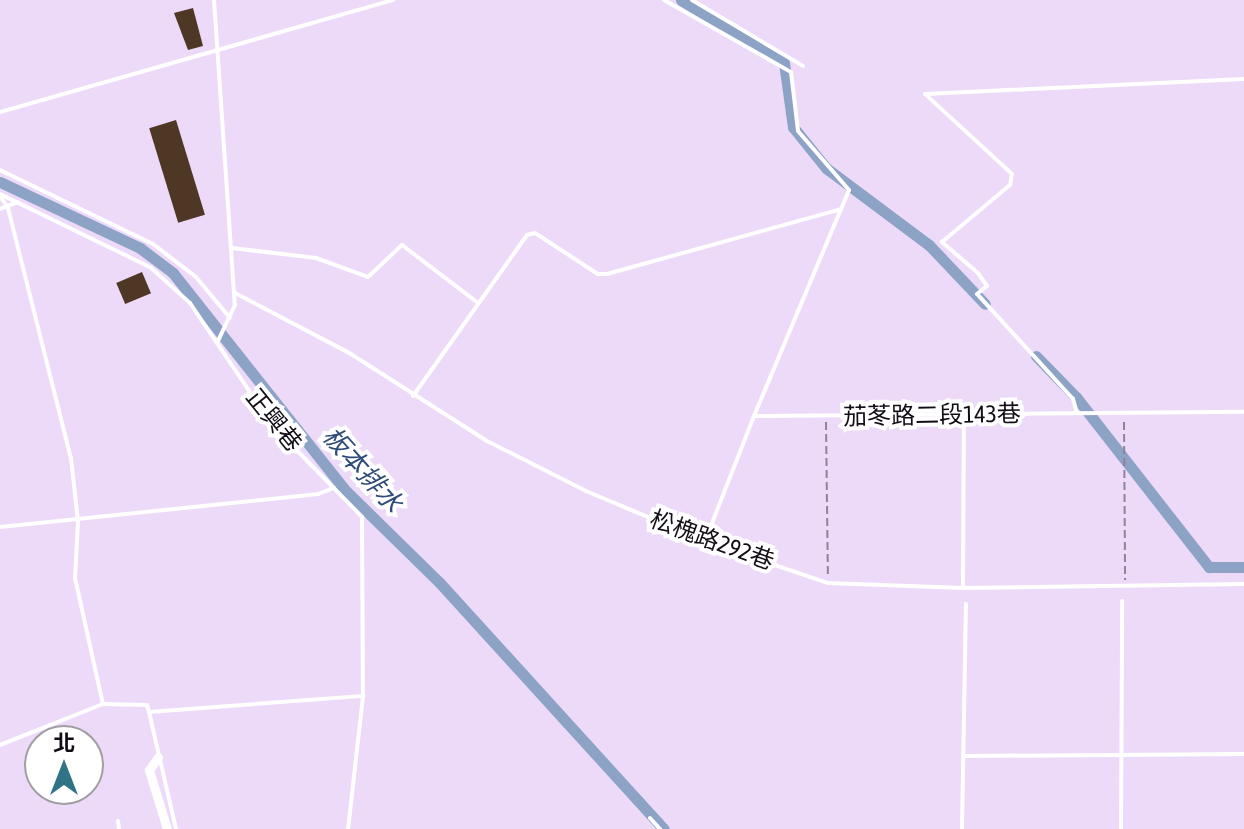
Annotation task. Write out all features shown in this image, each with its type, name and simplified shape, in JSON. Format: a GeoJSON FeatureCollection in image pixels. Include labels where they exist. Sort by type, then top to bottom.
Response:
{"type":"FeatureCollection","features":[{"type":"Feature","properties":{"kind":"street"},"geometry":{"type":"LineString","coordinates":[[158,757],[149,770],[167,829]]}},
{"type":"Feature","properties":{"kind":"lane"},"geometry":{"type":"LineString","coordinates":[[214,0],[235,293],[231,319],[219,341]]}},
{"type":"Feature","properties":{"kind":"lane"},"geometry":{"type":"LineString","coordinates":[[0,112],[393,0]]}},
{"type":"Feature","properties":{"kind":"lane"},"geometry":{"type":"LineString","coordinates":[[664,0],[791,72],[798,131],[849,190],[705,541]]}},
{"type":"Feature","properties":{"kind":"lane"},"geometry":{"type":"LineString","coordinates":[[692,0],[803,66]]}},
{"type":"Feature","properties":{"kind":"lane"},"geometry":{"type":"LineString","coordinates":[[1077,413],[1073,399],[977,294],[987,286],[978,273],[942,242],[1010,185],[1013,177],[925,94],[1244,79]]}},
{"type":"Feature","properties":{"kind":"lane"},"geometry":{"type":"LineString","coordinates":[[0,170],[166,252],[231,319]]}},
{"type":"Feature","properties":{"kind":"lane"},"geometry":{"type":"LineString","coordinates":[[0,195],[8,208],[71,458],[78,521],[75,578],[103,704]]}},
{"type":"Feature","properties":{"kind":"lane","name":"正興巷"},"geometry":{"type":"LineString","coordinates":[[0,195],[150,267],[190,303],[219,341],[272,425],[362,517],[363,696],[348,829]]}},
{"type":"Feature","properties":{"kind":"lane"},"geometry":{"type":"LineString","coordinates":[[0,209],[18,202]]}},
{"type":"Feature","properties":{"kind":"lane"},"geometry":{"type":"LineString","coordinates":[[413,396],[527,235],[535,233],[598,274],[607,274],[841,209]]}},
{"type":"Feature","properties":{"kind":"lane"},"geometry":{"type":"LineString","coordinates":[[232,248],[316,258],[368,277],[402,245],[478,303]]}},
{"type":"Feature","properties":{"kind":"lane","name":"松槐路292巷"},"geometry":{"type":"LineString","coordinates":[[235,293],[351,354],[413,396],[586,491],[705,541],[828,583],[963,588],[1244,584]]}},
{"type":"Feature","properties":{"kind":"lane","name":"茄苳路二段143巷"},"geometry":{"type":"LineString","coordinates":[[754,416],[1244,412]]}},
{"type":"Feature","properties":{"kind":"lane"},"geometry":{"type":"LineString","coordinates":[[963,588],[964,414]]}},
{"type":"Feature","properties":{"kind":"lane"},"geometry":{"type":"LineString","coordinates":[[0,527],[318,494],[335,488]]}},
{"type":"Feature","properties":{"kind":"lane"},"geometry":{"type":"LineString","coordinates":[[1121,829],[1122,601]]}},
{"type":"Feature","properties":{"kind":"lane"},"geometry":{"type":"LineString","coordinates":[[962,829],[966,604]]}},
{"type":"Feature","properties":{"kind":"lane"},"geometry":{"type":"LineString","coordinates":[[149,712],[363,696]]}},
{"type":"Feature","properties":{"kind":"lane"},"geometry":{"type":"LineString","coordinates":[[0,745],[103,704],[147,705],[176,829]]}},
{"type":"Feature","properties":{"kind":"lane"},"geometry":{"type":"LineString","coordinates":[[963,756],[1244,754]]}},
{"type":"Feature","properties":{"kind":"lane"},"geometry":{"type":"LineString","coordinates":[[650,818],[660,829]]}},
{"type":"Feature","properties":{"kind":"lane"},"geometry":{"type":"LineString","coordinates":[[118,821],[119,829]]}},
{"type":"Feature","properties":{"kind":"path"},"geometry":{"type":"LineString","coordinates":[[1124,413],[1125,587]]}},
{"type":"Feature","properties":{"kind":"path"},"geometry":{"type":"LineString","coordinates":[[826,417],[828,583]]}},
{"type":"Feature","properties":{"kind":"building"},"geometry":{"type":"Polygon","coordinates":[[[193,8],[203,46],[188,50],[174,13],[193,8]]]}},
{"type":"Feature","properties":{"kind":"building"},"geometry":{"type":"Polygon","coordinates":[[[176,120],[205,215],[178,223],[149,128],[176,120]]]}},
{"type":"Feature","properties":{"kind":"building"},"geometry":{"type":"Polygon","coordinates":[[[142,272],[151,293],[125,304],[116,283],[142,272]]]}},
{"type":"Feature","properties":{"kind":"waterway"},"geometry":{"type":"LineString","coordinates":[[681,0],[784,63],[793,127],[826,168],[929,245],[985,304]]}},
{"type":"Feature","properties":{"kind":"waterway","name":"板本排水"},"geometry":{"type":"LineString","coordinates":[[0,182],[140,248],[173,273],[344,489],[439,582],[664,829]]}},
{"type":"Feature","properties":{"kind":"waterway"},"geometry":{"type":"LineString","coordinates":[[1036,356],[1076,397],[1209,567],[1244,567]]}}]}
